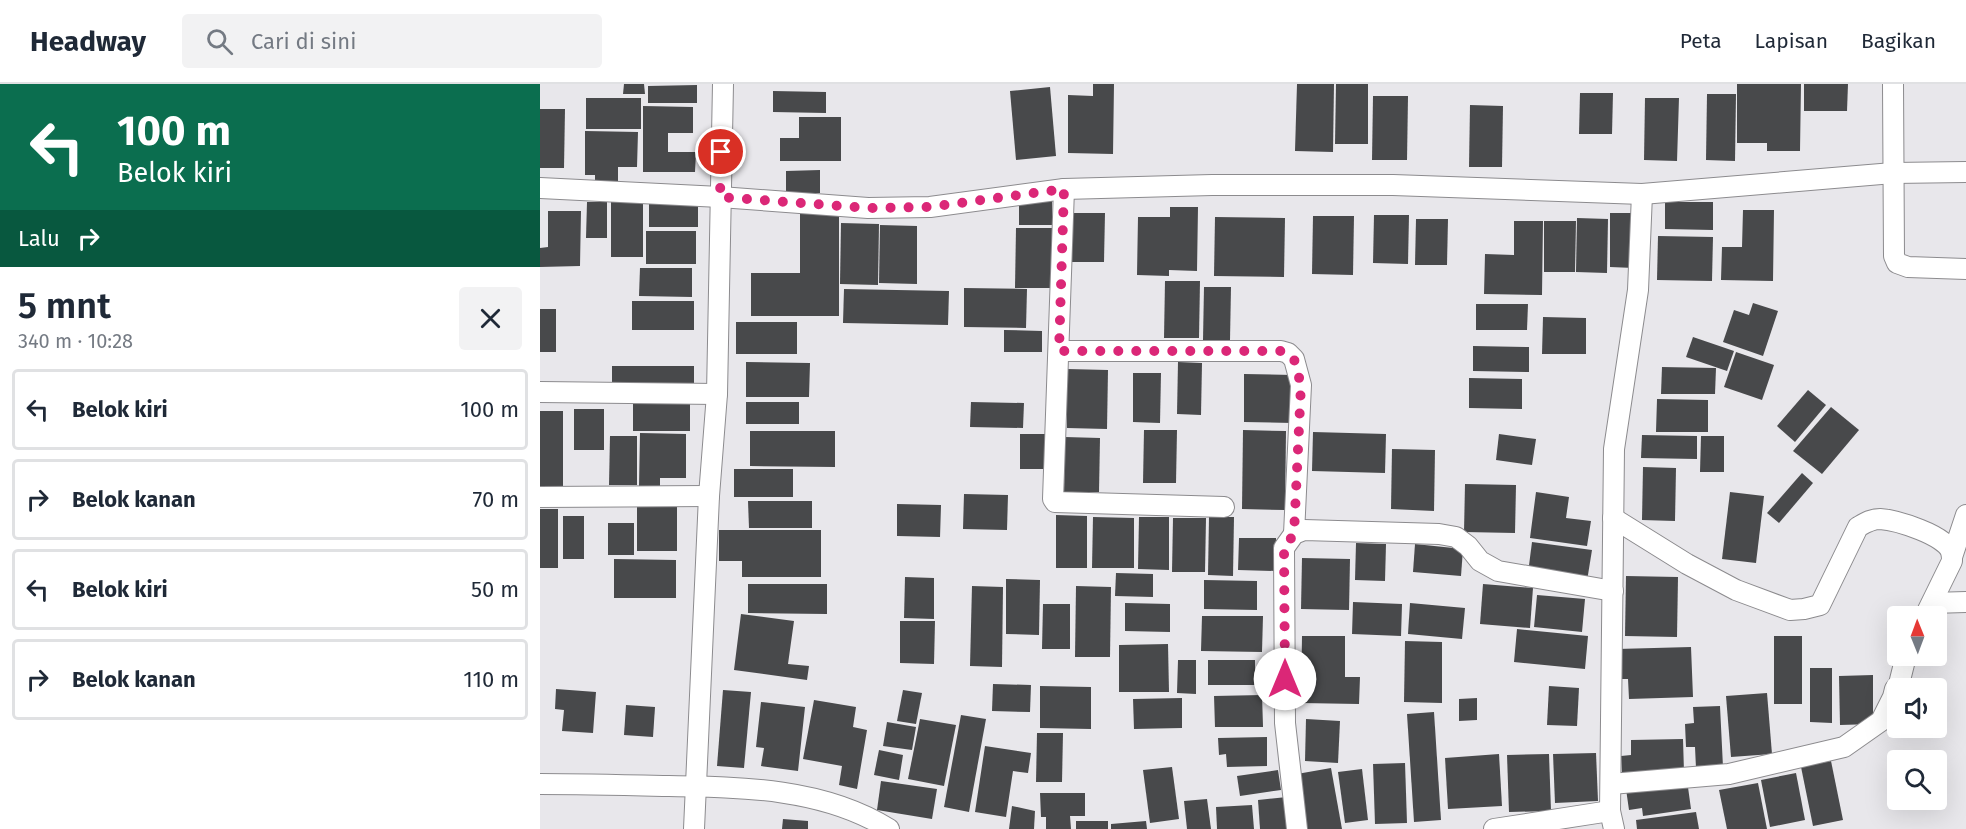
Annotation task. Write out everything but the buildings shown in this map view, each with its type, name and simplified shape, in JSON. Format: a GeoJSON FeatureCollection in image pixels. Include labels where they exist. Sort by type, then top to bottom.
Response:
{"type":"FeatureCollection","features":[{"type":"Feature","properties":{"kind":"street"},"geometry":{"type":"LineString","coordinates":[[694,829],[709,496],[717,394],[723,84]]}},
{"type":"Feature","properties":{"kind":"street"},"geometry":{"type":"LineString","coordinates":[[1893,84],[1894,256],[1897,264],[1908,267],[1966,268]]}},
{"type":"Feature","properties":{"kind":"street"},"geometry":{"type":"LineString","coordinates":[[540,188],[720,197],[868,208],[930,207],[1064,189],[1212,185],[1382,185],[1642,194],[1893,173],[1966,172]]}},
{"type":"Feature","properties":{"kind":"street"},"geometry":{"type":"LineString","coordinates":[[1064,189],[1054,501],[1224,507]]}},
{"type":"Feature","properties":{"kind":"street"},"geometry":{"type":"LineString","coordinates":[[1494,829],[1612,820],[1614,449],[1638,290],[1642,194]]}},
{"type":"Feature","properties":{"kind":"street"},"geometry":{"type":"LineString","coordinates":[[1059,351],[1281,351],[1288,353],[1294,359],[1301,385],[1294,534]]}},
{"type":"Feature","properties":{"kind":"street"},"geometry":{"type":"LineString","coordinates":[[540,392],[717,394]]}},
{"type":"Feature","properties":{"kind":"street"},"geometry":{"type":"LineString","coordinates":[[540,497],[709,496]]}},
{"type":"Feature","properties":{"kind":"street"},"geometry":{"type":"LineString","coordinates":[[1952,557],[1966,515]]}},
{"type":"Feature","properties":{"kind":"street"},"geometry":{"type":"LineString","coordinates":[[1613,518],[1687,564],[1736,590],[1790,610],[1820,605],[1858,527],[1868,521],[1880,519],[1910,525],[1945,542],[1952,551],[1952,561],[1930,606]]}},
{"type":"Feature","properties":{"kind":"street"},"geometry":{"type":"LineString","coordinates":[[1297,829],[1285,711],[1284,548],[1294,534],[1304,530],[1439,534],[1456,537],[1468,546],[1480,561],[1498,572],[1613,591]]}},
{"type":"Feature","properties":{"kind":"street"},"geometry":{"type":"LineString","coordinates":[[1947,606],[1966,602]]}},
{"type":"Feature","properties":{"kind":"street"},"geometry":{"type":"LineString","coordinates":[[1611,784],[1729,774],[1844,747],[1881,721],[1899,684],[1904,666]]}},
{"type":"Feature","properties":{"kind":"street"},"geometry":{"type":"LineString","coordinates":[[540,784],[738,787],[792,794],[834,803],[872,818],[889,829]]}},
{"type":"Feature","properties":{"kind":"route"},"geometry":{"type":"LineString","coordinates":[[721,152],[720,197],[868,208],[930,207],[1064,189],[1059,351],[1281,351],[1288,353],[1294,359],[1301,385],[1294,534],[1284,548],[1285,679]]}}]}
